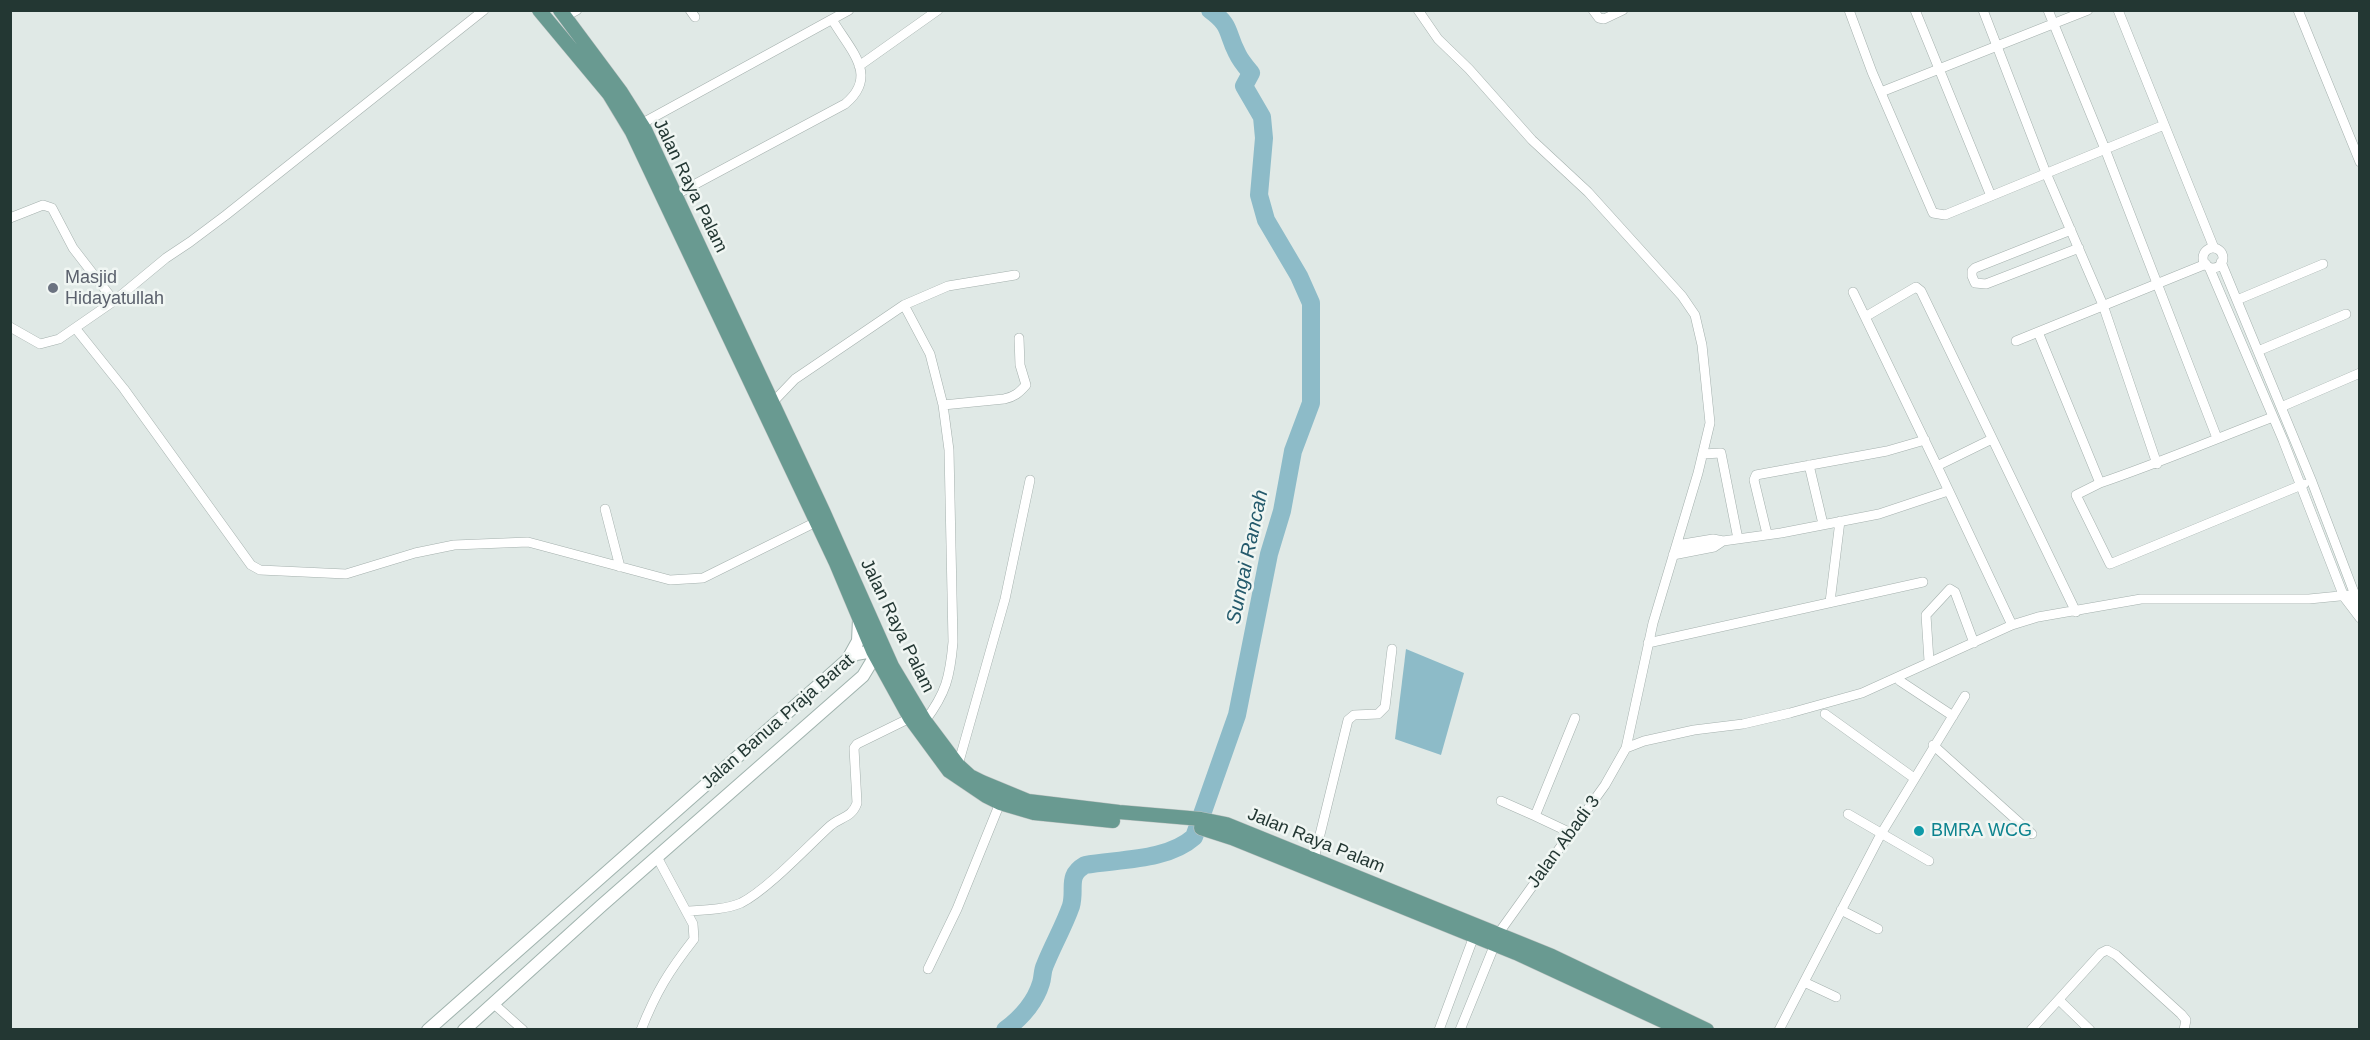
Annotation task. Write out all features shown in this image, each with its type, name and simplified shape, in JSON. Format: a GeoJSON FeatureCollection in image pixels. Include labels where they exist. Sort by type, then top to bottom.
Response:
{"type":"FeatureCollection","features":[{"type":"Feature","properties":{"kind":"main road","name":"Jalan Raya Palam"},"geometry":{"type":"LineString","coordinates":[[539,10],[609,94],[632,132],[772,403],[874,625],[910,718],[950,771],[966,785],[1000,803],[1050,815],[1226,824],[1314,859],[1474,936],[1496,939]]}},
{"type":"Feature","properties":{"kind":"main road","name":"Jalan Raya Palam"},"geometry":{"type":"LineString","coordinates":[[567,13],[641,124],[675,195],[699,260],[873,651],[891,672],[958,765],[970,776],[1028,801],[1182,822]]}},
{"type":"Feature","properties":{"kind":"main road","name":"Jalan Raya Palam"},"geometry":{"type":"LineString","coordinates":[[1201,823],[1232,838],[1401,900],[1496,939],[1552,956],[1682,1029]]}},
{"type":"Feature","properties":{"kind":"main road","name":"Jalan Raya Palam"},"geometry":{"type":"LineString","coordinates":[[1670,1022],[1707,1029]]}},
{"type":"Feature","properties":{"kind":"street"},"geometry":{"type":"LineString","coordinates":[[10,327],[40,344],[59,339],[76,329],[114,301],[165,258],[190,243],[226,215],[484,10]]}},
{"type":"Feature","properties":{"kind":"street"},"geometry":{"type":"LineString","coordinates":[[641,124],[833,21],[849,10]]}},
{"type":"Feature","properties":{"kind":"street"},"geometry":{"type":"LineString","coordinates":[[859,66],[938,10]]}},
{"type":"Feature","properties":{"kind":"street","name":"Jalan Abadi 3"},"geometry":{"type":"LineString","coordinates":[[1418,10],[1438,39],[1469,69],[1532,140],[1588,192],[1682,296],[1695,315],[1702,345],[1710,423],[1648,644],[1626,748],[1613,774],[1496,939],[1460,1029]]}},
{"type":"Feature","properties":{"kind":"street"},"geometry":{"type":"LineString","coordinates":[[1593,10],[1599,18],[1604,19],[1623,10]]}},
{"type":"Feature","properties":{"kind":"street"},"geometry":{"type":"LineString","coordinates":[[1848,10],[1933,213],[1945,215],[2164,125]]}},
{"type":"Feature","properties":{"kind":"street"},"geometry":{"type":"LineString","coordinates":[[1915,10],[1991,196]]}},
{"type":"Feature","properties":{"kind":"street"},"geometry":{"type":"LineString","coordinates":[[1983,10],[2046,173],[2103,305],[2157,464]]}},
{"type":"Feature","properties":{"kind":"street"},"geometry":{"type":"LineString","coordinates":[[2048,10],[2105,149],[2217,438]]}},
{"type":"Feature","properties":{"kind":"street"},"geometry":{"type":"LineString","coordinates":[[1881,92],[2088,10]]}},
{"type":"Feature","properties":{"kind":"street"},"geometry":{"type":"LineString","coordinates":[[2118,10],[2214,248],[2221,253],[2221,262],[2357,595],[2359,617]]}},
{"type":"Feature","properties":{"kind":"street"},"geometry":{"type":"LineString","coordinates":[[2298,10],[2360,162]]}},
{"type":"Feature","properties":{"kind":"street"},"geometry":{"type":"LineString","coordinates":[[675,195],[845,104],[860,88],[862,76],[859,66],[833,21]]}},
{"type":"Feature","properties":{"kind":"street"},"geometry":{"type":"LineString","coordinates":[[10,218],[43,206],[52,208],[73,248],[114,301]]}},
{"type":"Feature","properties":{"kind":"street"},"geometry":{"type":"LineString","coordinates":[[2071,230],[1976,268],[1972,271],[1971,276],[1979,285],[2079,248]]}},
{"type":"Feature","properties":{"kind":"street"},"geometry":{"type":"LineString","coordinates":[[2043,241],[2050,259]]}},
{"type":"Feature","properties":{"kind":"street"},"geometry":{"type":"LineString","coordinates":[[2214,248],[2204,253],[2203,259],[2273,417],[2344,597],[2359,617]]}},
{"type":"Feature","properties":{"kind":"street"},"geometry":{"type":"LineString","coordinates":[[2000,258],[2008,275]]}},
{"type":"Feature","properties":{"kind":"street"},"geometry":{"type":"LineString","coordinates":[[2016,341],[2207,265],[2216,267],[2221,262]]}},
{"type":"Feature","properties":{"kind":"street"},"geometry":{"type":"LineString","coordinates":[[2237,300],[2323,264]]}},
{"type":"Feature","properties":{"kind":"street"},"geometry":{"type":"LineString","coordinates":[[772,403],[795,379],[904,304],[948,286],[1015,275]]}},
{"type":"Feature","properties":{"kind":"street"},"geometry":{"type":"LineString","coordinates":[[1864,317],[1916,287],[1919,288],[2076,612]]}},
{"type":"Feature","properties":{"kind":"street"},"geometry":{"type":"LineString","coordinates":[[1853,292],[2012,625]]}},
{"type":"Feature","properties":{"kind":"street"},"geometry":{"type":"LineString","coordinates":[[904,304],[930,354],[943,405],[949,450],[953,642],[951,671],[946,688],[925,721]]}},
{"type":"Feature","properties":{"kind":"street"},"geometry":{"type":"LineString","coordinates":[[2258,351],[2346,314]]}},
{"type":"Feature","properties":{"kind":"street"},"geometry":{"type":"LineString","coordinates":[[76,329],[131,397],[251,565],[260,570],[346,574],[415,553],[454,545],[528,542],[669,580],[703,578],[816,522]]}},
{"type":"Feature","properties":{"kind":"street"},"geometry":{"type":"LineString","coordinates":[[2038,332],[2100,483]]}},
{"type":"Feature","properties":{"kind":"street"},"geometry":{"type":"LineString","coordinates":[[2238,335],[2250,332]]}},
{"type":"Feature","properties":{"kind":"street"},"geometry":{"type":"LineString","coordinates":[[943,405],[1004,399],[1019,393],[1026,385],[1020,365],[1019,338]]}},
{"type":"Feature","properties":{"kind":"street"},"geometry":{"type":"LineString","coordinates":[[2281,407],[2360,373]]}},
{"type":"Feature","properties":{"kind":"street"},"geometry":{"type":"LineString","coordinates":[[2273,417],[2157,464],[2100,483],[2076,495],[2110,564],[2312,482]]}},
{"type":"Feature","properties":{"kind":"street"},"geometry":{"type":"LineString","coordinates":[[1767,534],[1754,480],[1756,475],[1887,451],[1924,440]]}},
{"type":"Feature","properties":{"kind":"street"},"geometry":{"type":"LineString","coordinates":[[1937,466],[1992,440]]}},
{"type":"Feature","properties":{"kind":"street"},"geometry":{"type":"LineString","coordinates":[[1703,454],[1721,453],[1738,539]]}},
{"type":"Feature","properties":{"kind":"street"},"geometry":{"type":"LineString","coordinates":[[1809,465],[1823,524]]}},
{"type":"Feature","properties":{"kind":"street"},"geometry":{"type":"LineString","coordinates":[[958,765],[1005,599],[1030,480]]}},
{"type":"Feature","properties":{"kind":"street"},"geometry":{"type":"LineString","coordinates":[[1677,544],[1713,539],[1723,541],[1738,539],[1879,514],[1948,491]]}},
{"type":"Feature","properties":{"kind":"street"},"geometry":{"type":"LineString","coordinates":[[605,509],[620,567]]}},
{"type":"Feature","properties":{"kind":"street"},"geometry":{"type":"LineString","coordinates":[[1830,602],[1840,521]]}},
{"type":"Feature","properties":{"kind":"street"},"geometry":{"type":"LineString","coordinates":[[1673,555],[1714,547],[1723,541]]}},
{"type":"Feature","properties":{"kind":"street"},"geometry":{"type":"LineString","coordinates":[[2331,563],[2342,559]]}},
{"type":"Feature","properties":{"kind":"street"},"geometry":{"type":"LineString","coordinates":[[1648,644],[1923,582]]}},
{"type":"Feature","properties":{"kind":"street"},"geometry":{"type":"LineString","coordinates":[[1929,661],[1926,615],[1950,589],[1955,592],[1974,643]]}},
{"type":"Feature","properties":{"kind":"street"},"geometry":{"type":"LineString","coordinates":[[1626,748],[1644,741],[1694,730],[1743,724],[1862,693],[2012,625],[2038,617],[2141,599],[2357,595]]}},
{"type":"Feature","properties":{"kind":"street"},"geometry":{"type":"LineString","coordinates":[[848,660],[858,641],[859,619]]}},
{"type":"Feature","properties":{"kind":"street"},"geometry":{"type":"LineString","coordinates":[[873,651],[874,625]]}},
{"type":"Feature","properties":{"kind":"street"},"geometry":{"type":"LineString","coordinates":[[1314,859],[1348,720],[1354,715],[1378,714],[1385,707],[1392,649]]}},
{"type":"Feature","properties":{"kind":"street","name":"Jalan Banua Praja Barat"},"geometry":{"type":"LineString","coordinates":[[428,1029],[848,660],[856,654],[873,651],[872,660],[862,676],[464,1029]]}},
{"type":"Feature","properties":{"kind":"street"},"geometry":{"type":"LineString","coordinates":[[862,676],[871,671],[891,672]]}},
{"type":"Feature","properties":{"kind":"street"},"geometry":{"type":"LineString","coordinates":[[1900,681],[1953,716]]}},
{"type":"Feature","properties":{"kind":"street"},"geometry":{"type":"LineString","coordinates":[[1779,1029],[1881,834],[1933,745],[1965,696]]}},
{"type":"Feature","properties":{"kind":"street"},"geometry":{"type":"LineString","coordinates":[[1825,714],[1914,778]]}},
{"type":"Feature","properties":{"kind":"street"},"geometry":{"type":"LineString","coordinates":[[686,911],[721,909],[741,902],[759,891],[833,823],[855,811],[857,803],[854,748],[910,718]]}},
{"type":"Feature","properties":{"kind":"street"},"geometry":{"type":"LineString","coordinates":[[1535,816],[1575,718]]}},
{"type":"Feature","properties":{"kind":"street"},"geometry":{"type":"LineString","coordinates":[[1933,745],[2031,834]]}},
{"type":"Feature","properties":{"kind":"street"},"geometry":{"type":"LineString","coordinates":[[1502,801],[1571,833]]}},
{"type":"Feature","properties":{"kind":"street"},"geometry":{"type":"LineString","coordinates":[[928,969],[957,909],[1000,803]]}},
{"type":"Feature","properties":{"kind":"street"},"geometry":{"type":"LineString","coordinates":[[1848,814],[1929,861]]}},
{"type":"Feature","properties":{"kind":"street"},"geometry":{"type":"LineString","coordinates":[[641,1029],[652,1002],[669,972],[694,939],[693,924],[657,857]]}},
{"type":"Feature","properties":{"kind":"street"},"geometry":{"type":"LineString","coordinates":[[1841,910],[1878,928]]}},
{"type":"Feature","properties":{"kind":"street"},"geometry":{"type":"LineString","coordinates":[[1439,1029],[1474,936]]}},
{"type":"Feature","properties":{"kind":"street"},"geometry":{"type":"LineString","coordinates":[[2031,1029],[2101,953],[2108,950],[2181,1014],[2186,1020],[2184,1029]]}},
{"type":"Feature","properties":{"kind":"street"},"geometry":{"type":"LineString","coordinates":[[1804,982],[1836,997]]}},
{"type":"Feature","properties":{"kind":"street"},"geometry":{"type":"LineString","coordinates":[[2058,1000],[2090,1029]]}},
{"type":"Feature","properties":{"kind":"street"},"geometry":{"type":"LineString","coordinates":[[494,1004],[523,1029]]}},
{"type":"Feature","properties":{"kind":"water"},"geometry":{"type":"Polygon","coordinates":[[[1406,649],[1464,673],[1441,755],[1395,739],[1406,649]]]}},
{"type":"Feature","properties":{"kind":"waterway","name":"Sungai Rancah"},"geometry":{"type":"LineString","coordinates":[[1005,1030],[1017,1020],[1035,997],[1042,981],[1044,967],[1071,906],[1074,878],[1079,869],[1085,865],[1157,855],[1183,845],[1194,837],[1237,715],[1269,554],[1282,511],[1293,451],[1311,403],[1311,303],[1299,276],[1266,220],[1259,195],[1264,138],[1262,117],[1244,86],[1251,73],[1238,56],[1225,25],[1210,10]]}},
{"type":"Feature","properties":{"kind":"place","name":"Masjid Hidayatullah"},"geometry":{"type":"Point","coordinates":[53,288]}},
{"type":"Feature","properties":{"kind":"place","name":"BMRA WCG"},"geometry":{"type":"Point","coordinates":[1919,831]}}]}
